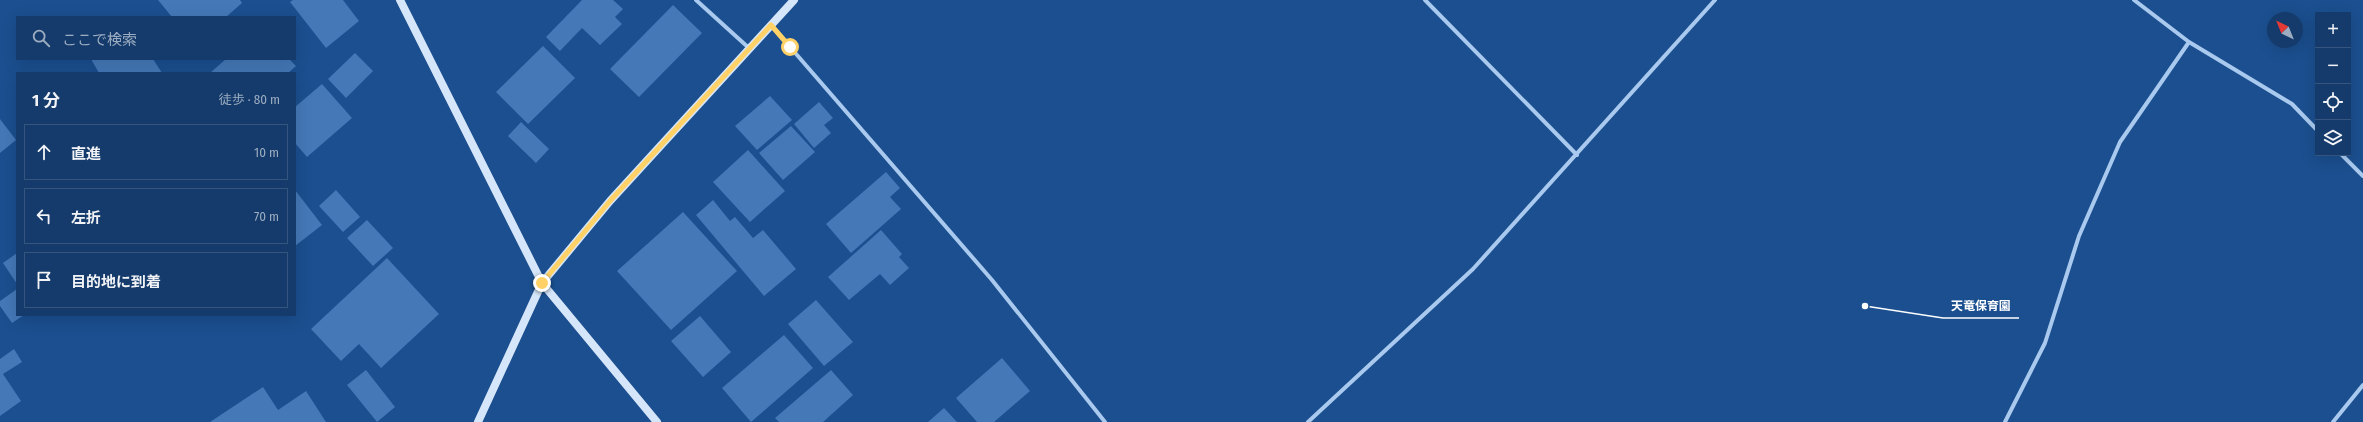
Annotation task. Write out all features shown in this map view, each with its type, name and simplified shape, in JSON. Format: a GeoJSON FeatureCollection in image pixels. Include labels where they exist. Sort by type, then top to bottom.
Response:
{"type":"FeatureCollection","features":[{"type":"Feature","properties":{"kind":"street"},"geometry":{"type":"LineString","coordinates":[[400,0],[542,283],[657,422]]}},
{"type":"Feature","properties":{"kind":"street"},"geometry":{"type":"LineString","coordinates":[[696,0],[751,49]]}},
{"type":"Feature","properties":{"kind":"street"},"geometry":{"type":"LineString","coordinates":[[478,422],[542,283],[610,201],[751,49],[794,0]]}},
{"type":"Feature","properties":{"kind":"street"},"geometry":{"type":"LineString","coordinates":[[1425,0],[1577,155]]}},
{"type":"Feature","properties":{"kind":"street"},"geometry":{"type":"LineString","coordinates":[[1308,422],[1473,269],[1715,0]]}},
{"type":"Feature","properties":{"kind":"street"},"geometry":{"type":"LineString","coordinates":[[2134,0],[2189,42],[2292,104],[2315,128]]}},
{"type":"Feature","properties":{"kind":"street"},"geometry":{"type":"LineString","coordinates":[[771,25],[992,280],[1105,422]]}},
{"type":"Feature","properties":{"kind":"street"},"geometry":{"type":"LineString","coordinates":[[2005,422],[2045,343],[2079,236],[2120,142],[2189,42]]}},
{"type":"Feature","properties":{"kind":"street"},"geometry":{"type":"LineString","coordinates":[[2343,156],[2363,176]]}},
{"type":"Feature","properties":{"kind":"street"},"geometry":{"type":"LineString","coordinates":[[2334,422],[2363,385]]}},
{"type":"Feature","properties":{"kind":"building"},"geometry":{"type":"Polygon","coordinates":[[[158,0],[240,0],[242,3],[227,16],[171,16],[158,0]]]}},
{"type":"Feature","properties":{"kind":"building"},"geometry":{"type":"Polygon","coordinates":[[[293,0],[343,0],[359,21],[326,48],[290,2],[293,0]]]}},
{"type":"Feature","properties":{"kind":"building"},"geometry":{"type":"Polygon","coordinates":[[[582,0],[613,0],[623,9],[615,17],[622,24],[600,45],[582,28],[560,51],[546,37],[582,0]]]}},
{"type":"Feature","properties":{"kind":"building"},"geometry":{"type":"Polygon","coordinates":[[[673,5],[702,33],[639,97],[610,69],[673,5]]]}},
{"type":"Feature","properties":{"kind":"building"},"geometry":{"type":"Polygon","coordinates":[[[543,46],[575,78],[528,124],[496,92],[543,46]]]}},
{"type":"Feature","properties":{"kind":"building"},"geometry":{"type":"Polygon","coordinates":[[[355,53],[373,71],[346,98],[328,79],[355,53]]]}},
{"type":"Feature","properties":{"kind":"building"},"geometry":{"type":"Polygon","coordinates":[[[92,60],[154,60],[161,72],[98,72],[92,60]]]}},
{"type":"Feature","properties":{"kind":"building"},"geometry":{"type":"Polygon","coordinates":[[[225,60],[290,60],[296,66],[289,72],[211,72],[225,60]]]}},
{"type":"Feature","properties":{"kind":"building"},"geometry":{"type":"Polygon","coordinates":[[[322,84],[352,118],[307,157],[296,144],[296,106],[322,84]]]}},
{"type":"Feature","properties":{"kind":"building"},"geometry":{"type":"Polygon","coordinates":[[[770,96],[792,120],[757,150],[735,126],[770,96]]]}},
{"type":"Feature","properties":{"kind":"building"},"geometry":{"type":"Polygon","coordinates":[[[819,102],[833,118],[824,125],[831,133],[814,148],[794,124],[819,102]]]}},
{"type":"Feature","properties":{"kind":"building"},"geometry":{"type":"Polygon","coordinates":[[[0,119],[16,140],[0,153],[0,119]]]}},
{"type":"Feature","properties":{"kind":"building"},"geometry":{"type":"Polygon","coordinates":[[[521,122],[549,149],[536,163],[508,136],[521,122]]]}},
{"type":"Feature","properties":{"kind":"building"},"geometry":{"type":"Polygon","coordinates":[[[791,126],[815,152],[783,180],[759,153],[791,126]]]}},
{"type":"Feature","properties":{"kind":"building"},"geometry":{"type":"Polygon","coordinates":[[[748,150],[785,191],[750,222],[713,182],[748,150]]]}},
{"type":"Feature","properties":{"kind":"building"},"geometry":{"type":"Polygon","coordinates":[[[886,172],[900,188],[890,197],[901,209],[851,253],[826,224],[886,172]]]}},
{"type":"Feature","properties":{"kind":"building"},"geometry":{"type":"Polygon","coordinates":[[[336,190],[360,217],[343,232],[319,206],[336,190]]]}},
{"type":"Feature","properties":{"kind":"building"},"geometry":{"type":"Polygon","coordinates":[[[296,191],[322,225],[296,245],[296,191]]]}},
{"type":"Feature","properties":{"kind":"building"},"geometry":{"type":"Polygon","coordinates":[[[713,200],[730,221],[735,217],[753,238],[763,230],[796,269],[764,296],[696,215],[713,200]]]}},
{"type":"Feature","properties":{"kind":"building"},"geometry":{"type":"Polygon","coordinates":[[[683,212],[737,271],[671,330],[617,271],[683,212]]]}},
{"type":"Feature","properties":{"kind":"building"},"geometry":{"type":"Polygon","coordinates":[[[367,220],[393,248],[373,266],[347,238],[367,220]]]}},
{"type":"Feature","properties":{"kind":"building"},"geometry":{"type":"Polygon","coordinates":[[[881,230],[902,254],[899,257],[909,268],[890,285],[880,274],[849,300],[828,277],[881,230]]]}},
{"type":"Feature","properties":{"kind":"building"},"geometry":{"type":"Polygon","coordinates":[[[16,254],[16,282],[3,263],[16,254]]]}},
{"type":"Feature","properties":{"kind":"building"},"geometry":{"type":"Polygon","coordinates":[[[387,258],[439,314],[381,368],[359,344],[341,361],[311,329],[387,258]]]}},
{"type":"Feature","properties":{"kind":"building"},"geometry":{"type":"Polygon","coordinates":[[[16,290],[16,316],[22,316],[12,323],[0,306],[0,301],[16,290]]]}},
{"type":"Feature","properties":{"kind":"building"},"geometry":{"type":"Polygon","coordinates":[[[816,300],[853,342],[824,366],[788,324],[816,300]]]}},
{"type":"Feature","properties":{"kind":"building"},"geometry":{"type":"Polygon","coordinates":[[[700,316],[731,352],[703,377],[671,341],[700,316]]]}},
{"type":"Feature","properties":{"kind":"building"},"geometry":{"type":"Polygon","coordinates":[[[784,335],[813,368],[751,422],[722,388],[784,335]]]}},
{"type":"Feature","properties":{"kind":"building"},"geometry":{"type":"Polygon","coordinates":[[[14,349],[22,362],[3,374],[21,401],[0,416],[0,359],[14,349]]]}},
{"type":"Feature","properties":{"kind":"building"},"geometry":{"type":"Polygon","coordinates":[[[1002,358],[1030,391],[994,422],[977,422],[956,398],[1002,358]]]}},
{"type":"Feature","properties":{"kind":"building"},"geometry":{"type":"Polygon","coordinates":[[[366,370],[395,407],[377,422],[347,385],[366,370]]]}},
{"type":"Feature","properties":{"kind":"building"},"geometry":{"type":"Polygon","coordinates":[[[831,370],[853,395],[823,422],[779,422],[775,418],[831,370]]]}},
{"type":"Feature","properties":{"kind":"building"},"geometry":{"type":"Polygon","coordinates":[[[263,387],[278,410],[306,391],[326,422],[210,422],[263,387]]]}},
{"type":"Feature","properties":{"kind":"building"},"geometry":{"type":"Polygon","coordinates":[[[944,408],[957,422],[928,422],[944,408]]]}},
{"type":"Feature","properties":{"kind":"place","name":"天竜保育園"},"geometry":{"type":"Point","coordinates":[1865,306]}},
{"type":"Feature","properties":{"kind":"route"},"geometry":{"type":"LineString","coordinates":[[542,283],[610,201],[751,49],[771,25],[790,47]]}}]}
